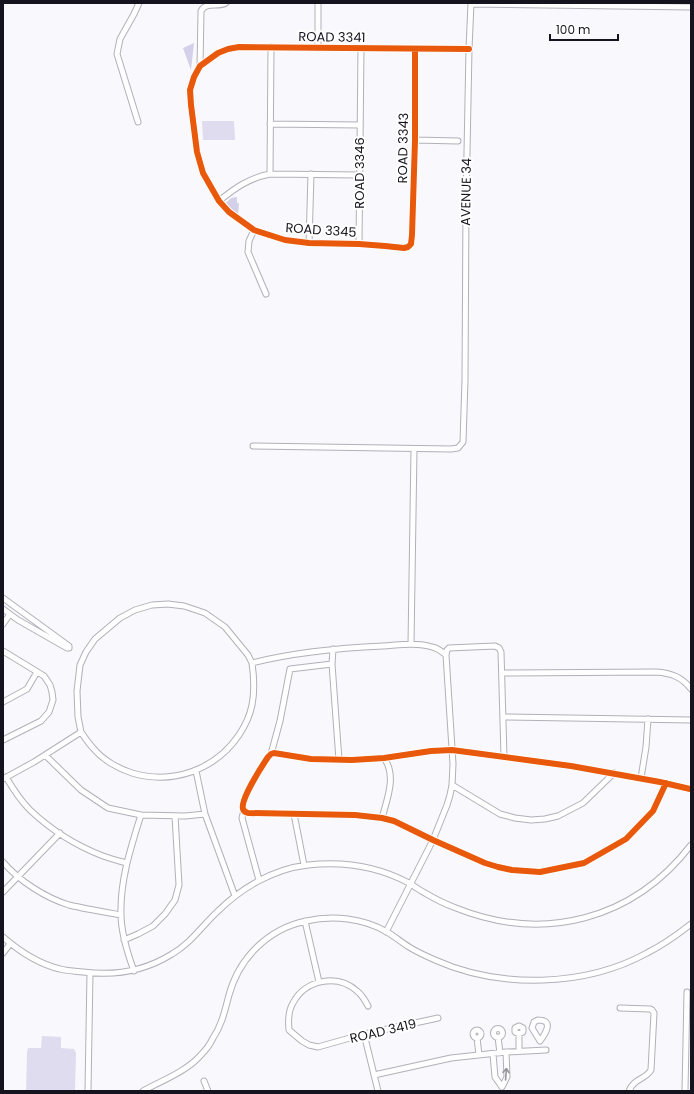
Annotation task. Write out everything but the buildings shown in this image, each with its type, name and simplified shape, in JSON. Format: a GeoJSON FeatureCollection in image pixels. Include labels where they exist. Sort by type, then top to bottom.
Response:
{"type":"FeatureCollection","features":[{"type":"Feature","properties":{"kind":"street"},"geometry":{"type":"LineString","coordinates":[[138,122],[117,54],[120,39],[139,3]]}},
{"type":"Feature","properties":{"kind":"street"},"geometry":{"type":"LineString","coordinates":[[200,66],[200,13],[202,9],[208,5],[223,5],[226,3]]}},
{"type":"Feature","properties":{"kind":"street"},"geometry":{"type":"LineString","coordinates":[[318,3],[318,48]]}},
{"type":"Feature","properties":{"kind":"street"},"geometry":{"type":"LineString","coordinates":[[471,4],[691,7]]}},
{"type":"Feature","properties":{"kind":"street","name":"AVENUE 34"},"geometry":{"type":"LineString","coordinates":[[414,449],[455,449],[462,445],[464,438],[468,49],[471,4]]}},
{"type":"Feature","properties":{"kind":"street","name":"ROAD 3341"},"geometry":{"type":"LineString","coordinates":[[200,66],[218,53],[239,47],[468,49]]}},
{"type":"Feature","properties":{"kind":"street"},"geometry":{"type":"LineString","coordinates":[[270,174],[271,47]]}},
{"type":"Feature","properties":{"kind":"street","name":"ROAD 3346"},"geometry":{"type":"LineString","coordinates":[[359,244],[361,48]]}},
{"type":"Feature","properties":{"kind":"street","name":"ROAD 3343"},"geometry":{"type":"LineString","coordinates":[[408,247],[412,240],[415,140],[415,49]]}},
{"type":"Feature","properties":{"kind":"street","name":"ROAD 3345"},"geometry":{"type":"LineString","coordinates":[[200,66],[194,77],[190,90],[197,152],[202,173],[219,201],[229,212],[254,230],[284,240],[309,243],[408,247]]}},
{"type":"Feature","properties":{"kind":"street","name":"ROAD 3346"},"geometry":{"type":"LineString","coordinates":[[270,124],[360,125]]}},
{"type":"Feature","properties":{"kind":"street"},"geometry":{"type":"LineString","coordinates":[[415,140],[458,141]]}},
{"type":"Feature","properties":{"kind":"street"},"geometry":{"type":"LineString","coordinates":[[219,201],[248,180],[270,174],[359,175]]}},
{"type":"Feature","properties":{"kind":"street"},"geometry":{"type":"LineString","coordinates":[[309,243],[311,174]]}},
{"type":"Feature","properties":{"kind":"street"},"geometry":{"type":"LineString","coordinates":[[254,230],[249,241],[248,252],[266,294]]}},
{"type":"Feature","properties":{"kind":"street"},"geometry":{"type":"LineString","coordinates":[[253,446],[414,449],[411,644]]}},
{"type":"Feature","properties":{"kind":"street"},"geometry":{"type":"LineString","coordinates":[[3,598],[69,646],[69,648],[3,609]]}},
{"type":"Feature","properties":{"kind":"street"},"geometry":{"type":"LineString","coordinates":[[168,604],[184,606],[205,613],[225,627],[248,655],[252,663],[254,684],[252,706],[244,727],[232,745],[216,760],[196,771],[175,776],[153,777],[131,773],[112,763],[94,750],[81,732],[78,717],[77,691],[80,665],[86,652],[95,639],[120,618],[135,610],[152,605],[168,604]]}},
{"type":"Feature","properties":{"kind":"street"},"geometry":{"type":"LineString","coordinates":[[3,624],[10,614]]}},
{"type":"Feature","properties":{"kind":"street"},"geometry":{"type":"LineString","coordinates":[[252,663],[270,658],[333,649],[411,644],[431,646],[440,650],[446,655]]}},
{"type":"Feature","properties":{"kind":"street"},"geometry":{"type":"LineString","coordinates":[[386,932],[433,840],[447,805],[452,785],[453,769],[446,655],[447,650],[452,648],[497,647],[500,650],[502,654],[504,757]]}},
{"type":"Feature","properties":{"kind":"street"},"geometry":{"type":"LineString","coordinates":[[333,649],[332,664],[339,760]]}},
{"type":"Feature","properties":{"kind":"street"},"geometry":{"type":"LineString","coordinates":[[3,652],[46,679],[51,688],[53,700],[49,712],[38,723],[3,740]]}},
{"type":"Feature","properties":{"kind":"street"},"geometry":{"type":"LineString","coordinates":[[259,880],[242,818],[244,810],[243,804],[248,790],[271,754],[280,721],[290,669],[332,664]]}},
{"type":"Feature","properties":{"kind":"street"},"geometry":{"type":"LineString","coordinates":[[3,702],[27,689],[37,672]]}},
{"type":"Feature","properties":{"kind":"street"},"geometry":{"type":"LineString","coordinates":[[502,674],[656,672],[676,676],[691,689]]}},
{"type":"Feature","properties":{"kind":"street"},"geometry":{"type":"LineString","coordinates":[[503,717],[691,720]]}},
{"type":"Feature","properties":{"kind":"street"},"geometry":{"type":"LineString","coordinates":[[641,778],[646,747],[648,719]]}},
{"type":"Feature","properties":{"kind":"street"},"geometry":{"type":"LineString","coordinates":[[81,732],[45,755],[4,778],[29,809],[44,822],[81,846],[104,856],[127,863]]}},
{"type":"Feature","properties":{"kind":"street"},"geometry":{"type":"LineString","coordinates":[[271,754],[277,753],[296,758],[339,760],[384,758],[432,751],[452,750],[614,773],[691,788]]}},
{"type":"Feature","properties":{"kind":"street"},"geometry":{"type":"LineString","coordinates":[[45,755],[81,790],[108,808],[140,815],[175,816],[205,814]]}},
{"type":"Feature","properties":{"kind":"street"},"geometry":{"type":"LineString","coordinates":[[382,818],[391,777],[390,768],[384,758]]}},
{"type":"Feature","properties":{"kind":"street"},"geometry":{"type":"LineString","coordinates":[[196,771],[205,814],[235,896]]}},
{"type":"Feature","properties":{"kind":"street"},"geometry":{"type":"LineString","coordinates":[[452,785],[500,814],[531,820],[545,819],[558,816],[583,803],[614,773]]}},
{"type":"Feature","properties":{"kind":"street"},"geometry":{"type":"LineString","coordinates":[[244,810],[248,813],[264,814],[355,815],[382,818],[394,821],[485,863],[512,870],[540,872],[584,863],[626,839],[653,811],[666,783]]}},
{"type":"Feature","properties":{"kind":"street"},"geometry":{"type":"LineString","coordinates":[[294,814],[304,865]]}},
{"type":"Feature","properties":{"kind":"street"},"geometry":{"type":"LineString","coordinates":[[134,971],[124,940],[121,915],[121,897],[123,879],[140,815]]}},
{"type":"Feature","properties":{"kind":"street"},"geometry":{"type":"LineString","coordinates":[[124,940],[153,926],[165,914],[175,900],[179,885],[175,816]]}},
{"type":"Feature","properties":{"kind":"street"},"geometry":{"type":"LineString","coordinates":[[3,892],[60,833]]}},
{"type":"Feature","properties":{"kind":"street"},"geometry":{"type":"LineString","coordinates":[[3,937],[15,948],[38,961],[60,969],[112,974],[134,971],[154,964],[173,954],[190,941],[218,910],[235,896],[259,880],[273,874],[304,865],[322,863],[359,865],[377,870],[411,884],[447,904],[481,917],[525,924],[557,924],[594,915],[631,898],[666,872],[691,845]]}},
{"type":"Feature","properties":{"kind":"street"},"geometry":{"type":"LineString","coordinates":[[3,862],[18,877],[51,897],[68,904],[121,915]]}},
{"type":"Feature","properties":{"kind":"street"},"geometry":{"type":"LineString","coordinates":[[143,1091],[186,1068],[199,1057],[214,1038],[239,971],[257,946],[269,936],[305,921],[326,918],[347,919],[367,923],[386,932],[410,948],[436,961],[462,970],[492,977],[526,981],[587,975],[618,966],[646,954],[673,938],[691,924]]}},
{"type":"Feature","properties":{"kind":"street"},"geometry":{"type":"LineString","coordinates":[[305,921],[319,982],[329,980],[339,981],[348,985],[360,994],[368,1006]]}},
{"type":"Feature","properties":{"kind":"street"},"geometry":{"type":"LineString","coordinates":[[3,953],[10,944]]}},
{"type":"Feature","properties":{"kind":"street"},"geometry":{"type":"LineString","coordinates":[[88,1091],[90,973]]}},
{"type":"Feature","properties":{"kind":"street","name":"ROAD 3419"},"geometry":{"type":"LineString","coordinates":[[319,982],[303,990],[297,996],[292,1004],[289,1017],[289,1030],[298,1039],[309,1045],[318,1046],[328,1044],[364,1034],[438,1018]]}},
{"type":"Feature","properties":{"kind":"street"},"geometry":{"type":"LineString","coordinates":[[686,1091],[687,992]]}},
{"type":"Feature","properties":{"kind":"street"},"geometry":{"type":"LineString","coordinates":[[620,1008],[650,1009],[654,1013],[651,1070],[649,1074],[631,1085],[629,1091]]}},
{"type":"Feature","properties":{"kind":"street"},"geometry":{"type":"LineString","coordinates":[[364,1034],[378,1091]]}},
{"type":"Feature","properties":{"kind":"street"},"geometry":{"type":"LineString","coordinates":[[519,1034],[519,1051]]}},
{"type":"Feature","properties":{"kind":"street"},"geometry":{"type":"LineString","coordinates":[[498,1037],[500,1053]]}},
{"type":"Feature","properties":{"kind":"street"},"geometry":{"type":"LineString","coordinates":[[478,1038],[479,1055]]}},
{"type":"Feature","properties":{"kind":"street"},"geometry":{"type":"LineString","coordinates":[[540,1041],[540,1050]]}},
{"type":"Feature","properties":{"kind":"street"},"geometry":{"type":"LineString","coordinates":[[374,1075],[451,1058],[506,1052],[546,1050]]}},
{"type":"Feature","properties":{"kind":"street"},"geometry":{"type":"LineString","coordinates":[[503,1089],[507,1078],[506,1052]]}},
{"type":"Feature","properties":{"kind":"street"},"geometry":{"type":"LineString","coordinates":[[493,1054],[495,1076],[503,1089]]}},
{"type":"Feature","properties":{"kind":"street"},"geometry":{"type":"LineString","coordinates":[[204,1081],[206,1090]]}},
{"type":"Feature","properties":{"kind":"shaded area"},"geometry":{"type":"Polygon","coordinates":[[[194,43],[191,70],[183,48],[194,43]]]}},
{"type":"Feature","properties":{"kind":"shaded area"},"geometry":{"type":"Polygon","coordinates":[[[202,121],[234,121],[235,140],[203,140],[202,121]]]}},
{"type":"Feature","properties":{"kind":"shaded area"},"geometry":{"type":"Polygon","coordinates":[[[237,197],[237,203],[239,203],[238,216],[229,211],[226,203],[231,198],[237,197]]]}},
{"type":"Feature","properties":{"kind":"shaded area"},"geometry":{"type":"Polygon","coordinates":[[[42,1036],[61,1037],[61,1048],[74,1049],[76,1053],[75,1091],[26,1091],[28,1048],[41,1048],[42,1036]]]}},
{"type":"Feature","properties":{"kind":"cycle path"},"geometry":{"type":"LineString","coordinates":[[415,49],[415,140],[412,235],[411,244],[408,247],[309,243],[285,240],[254,230],[229,212],[219,201],[203,173],[197,152],[190,90],[194,77],[200,66],[218,53],[239,47],[469,49]]}},
{"type":"Feature","properties":{"kind":"cycle path"},"geometry":{"type":"LineString","coordinates":[[666,783],[653,811],[626,839],[584,863],[540,872],[512,870],[485,863],[394,821],[382,818],[355,815],[248,813],[243,809],[245,798],[252,783],[268,757],[274,753],[311,759],[352,760],[452,750],[571,766],[660,782],[690,789],[691,789]]}}]}
